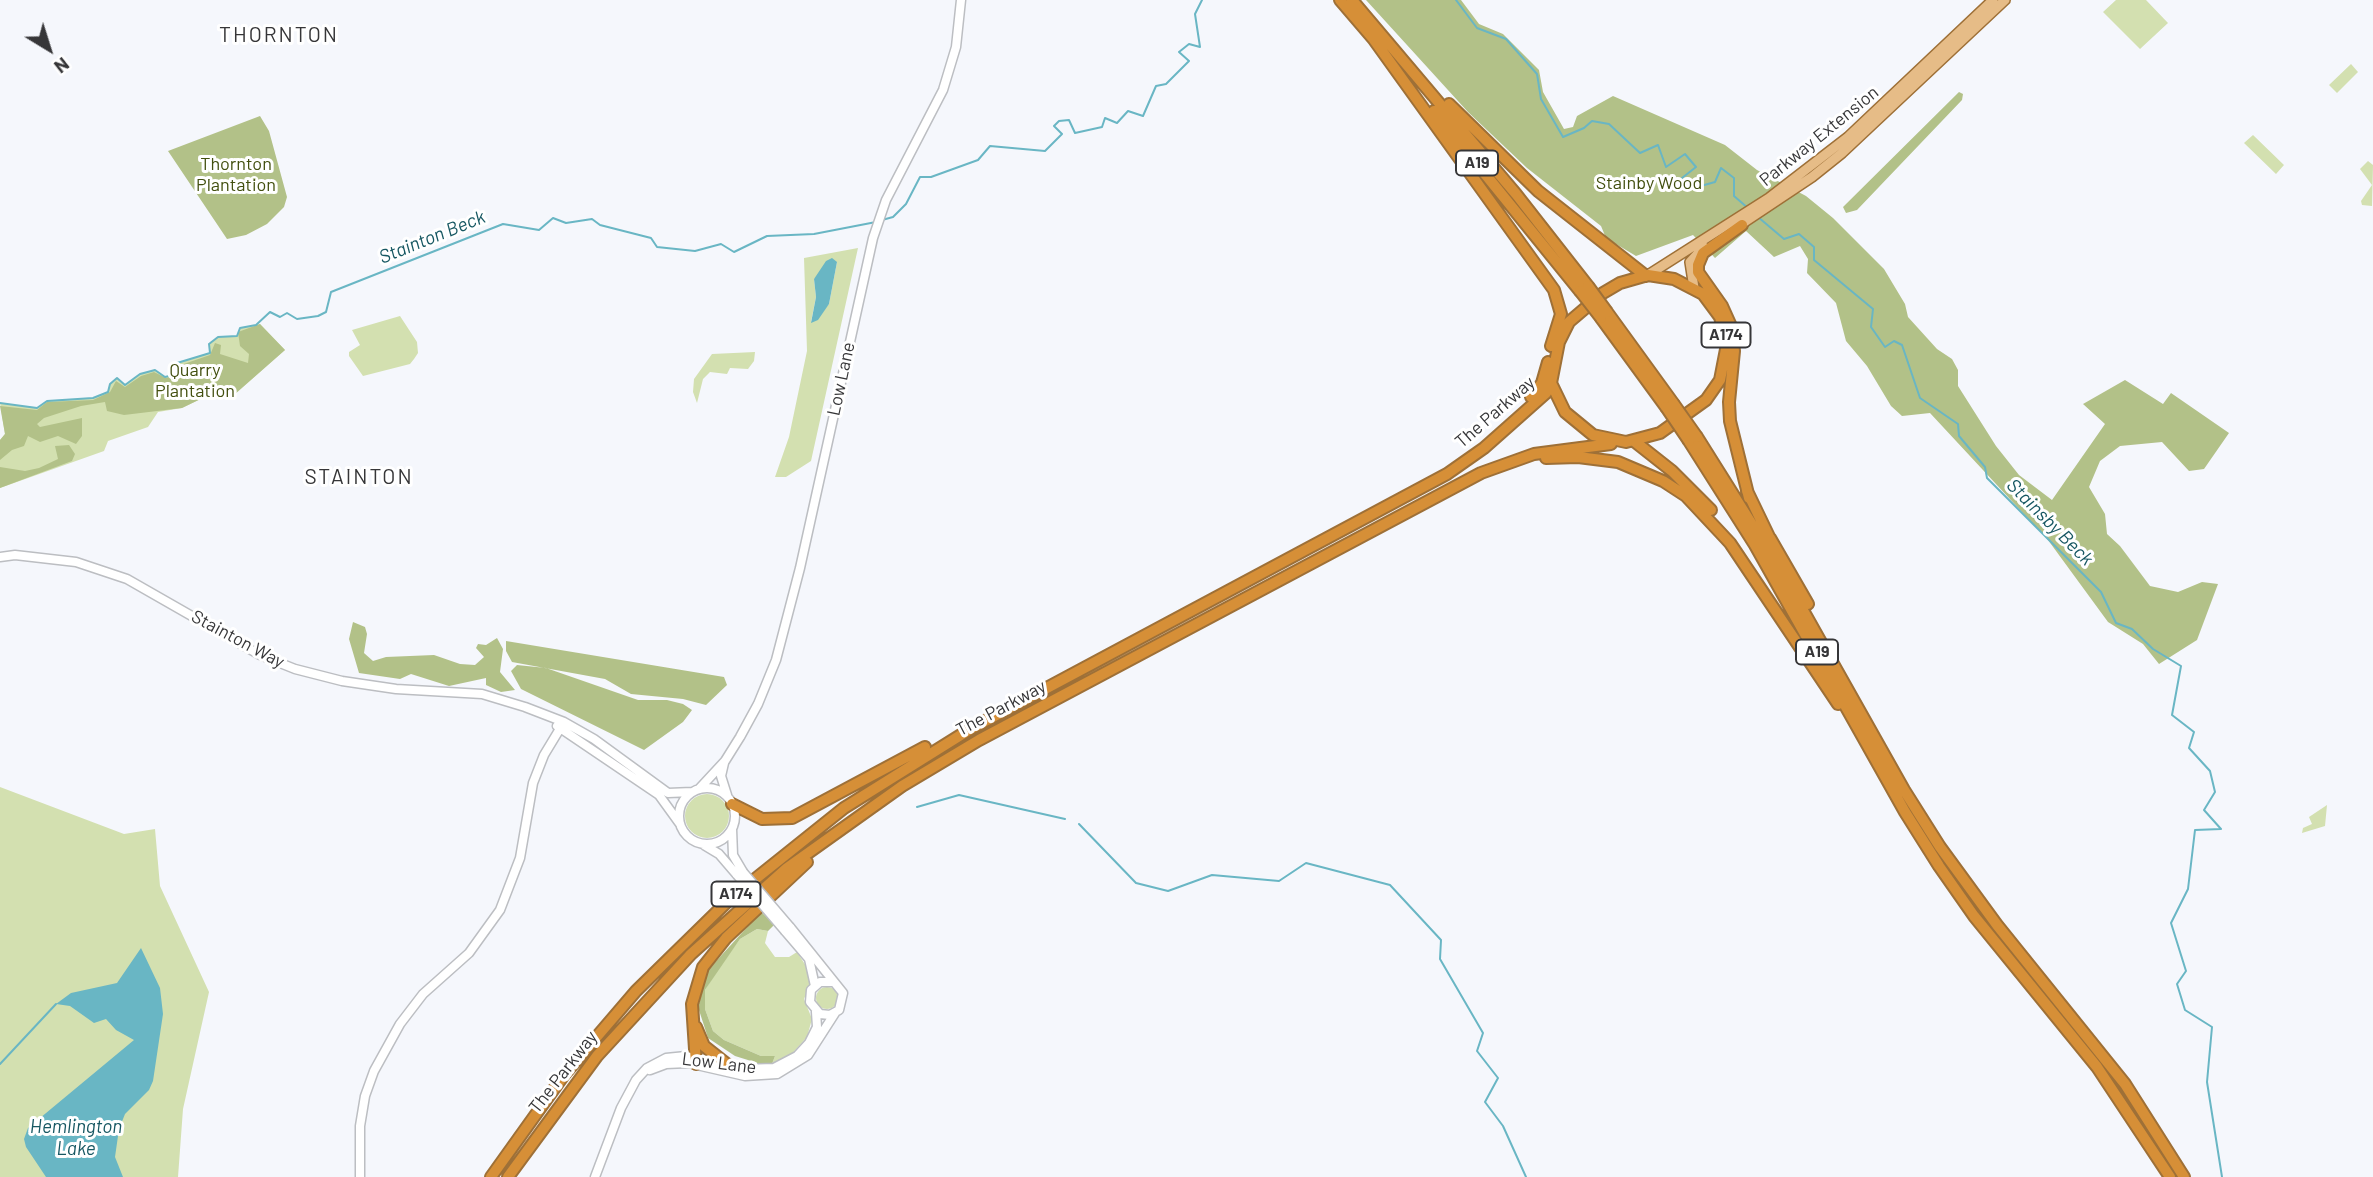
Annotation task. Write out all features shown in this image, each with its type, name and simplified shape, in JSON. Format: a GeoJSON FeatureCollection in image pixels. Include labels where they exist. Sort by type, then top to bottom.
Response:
{"type":"FeatureCollection","features":[{"type":"Feature","properties":{"kind":"highway","name":"A19"},"geometry":{"type":"LineString","coordinates":[[1340,0],[1584,288]]}},
{"type":"Feature","properties":{"kind":"highway","name":"A19"},"geometry":{"type":"LineString","coordinates":[[1352,0],[1516,194],[1669,405],[1805,613],[1923,820],[1989,915],[2125,1084],[2184,1177]]}},
{"type":"Feature","properties":{"kind":"highway"},"geometry":{"type":"LineString","coordinates":[[1372,37],[1559,300],[1561,314],[1540,388],[1466,461]]}},
{"type":"Feature","properties":{"kind":"highway"},"geometry":{"type":"LineString","coordinates":[[1388,42],[1538,191],[1647,276]]}},
{"type":"Feature","properties":{"kind":"highway"},"geometry":{"type":"LineString","coordinates":[[1742,221],[1703,253],[1698,272],[1722,306],[1731,326],[1734,351],[1730,421],[1749,498]]}},
{"type":"Feature","properties":{"kind":"highway"},"geometry":{"type":"LineString","coordinates":[[1551,382],[1559,342],[1569,322],[1603,292],[1647,276]]}},
{"type":"Feature","properties":{"kind":"highway","name":"A174"},"geometry":{"type":"LineString","coordinates":[[1630,441],[1660,433],[1694,410],[1715,390],[1724,370],[1727,345],[1720,317],[1703,294],[1674,279],[1647,276]]}},
{"type":"Feature","properties":{"kind":"highway"},"geometry":{"type":"LineString","coordinates":[[1547,367],[1565,412],[1574,423],[1593,435],[1630,441],[1651,452],[1711,510],[1743,554],[1766,595]]}},
{"type":"Feature","properties":{"kind":"highway"},"geometry":{"type":"LineString","coordinates":[[1724,370],[1722,396],[1726,428],[1749,498],[1923,820]]}},
{"type":"Feature","properties":{"kind":"highway","name":"The Parkway"},"geometry":{"type":"LineString","coordinates":[[491,1177],[586,1047],[662,963],[729,900],[803,838],[869,791],[947,742],[1436,480],[1466,461],[1546,393],[1551,382]]}},
{"type":"Feature","properties":{"kind":"highway","name":"A19"},"geometry":{"type":"LineString","coordinates":[[1693,439],[1905,812],[1939,866],[1974,916],[2098,1067],[2170,1177]]}},
{"type":"Feature","properties":{"kind":"highway","name":"The Parkway"},"geometry":{"type":"LineString","coordinates":[[508,1177],[597,1056],[684,961],[788,869],[902,786],[1013,722],[1481,473],[1514,459],[1555,450],[1630,441]]}},
{"type":"Feature","properties":{"kind":"highway"},"geometry":{"type":"LineString","coordinates":[[1434,500],[1515,464],[1537,459],[1578,457],[1618,462],[1663,481],[1703,511],[1730,543],[1834,698],[1916,840],[1939,866]]}},
{"type":"Feature","properties":{"kind":"highway"},"geometry":{"type":"LineString","coordinates":[[1770,538],[1805,613]]}},
{"type":"Feature","properties":{"kind":"highway"},"geometry":{"type":"LineString","coordinates":[[730,801],[762,819],[792,818],[1002,706],[1048,687]]}},
{"type":"Feature","properties":{"kind":"highway"},"geometry":{"type":"LineString","coordinates":[[696,1060],[692,1004],[697,978],[721,943],[810,859],[902,786]]}},
{"type":"Feature","properties":{"kind":"highway"},"geometry":{"type":"LineString","coordinates":[[692,1004],[701,1041],[713,1055],[728,1065]]}},
{"type":"Feature","properties":{"kind":"main road","name":"Low Lane"},"geometry":{"type":"LineString","coordinates":[[696,791],[725,761],[758,704],[783,634],[876,226],[943,90],[956,47],[961,0]]}},
{"type":"Feature","properties":{"kind":"main road","name":"Parkway Extension"},"geometry":{"type":"LineString","coordinates":[[1771,201],[1848,136],[1993,0]]}},
{"type":"Feature","properties":{"kind":"main road","name":"Parkway Extension"},"geometry":{"type":"LineString","coordinates":[[1694,288],[1689,273],[1693,257],[1771,201],[1812,177],[1878,121],[2005,0]]}},
{"type":"Feature","properties":{"kind":"main road","name":"Parkway Extension"},"geometry":{"type":"LineString","coordinates":[[1647,276],[1742,221]]}},
{"type":"Feature","properties":{"kind":"main road","name":"Stainton Way"},"geometry":{"type":"LineString","coordinates":[[0,557],[15,555],[76,562],[127,579],[260,654],[295,669],[342,681],[396,690],[482,694],[525,707],[594,739],[662,790],[673,795],[696,791]]}},
{"type":"Feature","properties":{"kind":"main road"},"geometry":{"type":"LineString","coordinates":[[360,1177],[360,1126],[365,1096],[374,1071],[396,1030],[423,993],[469,953],[500,910],[520,858],[533,783],[544,755],[562,725]]}},
{"type":"Feature","properties":{"kind":"main road","name":"Stainton Way"},"geometry":{"type":"LineString","coordinates":[[562,725],[659,795],[680,824]]}},
{"type":"Feature","properties":{"kind":"main road"},"geometry":{"type":"LineString","coordinates":[[725,761],[721,776],[735,817],[732,829],[733,855],[740,873]]}},
{"type":"Feature","properties":{"kind":"main road"},"geometry":{"type":"LineString","coordinates":[[730,801],[715,789],[696,791],[680,808],[680,824],[689,839],[719,854],[740,873],[788,929],[832,982],[840,987],[844,1000],[835,1013],[825,1015],[816,1012],[809,996],[815,986],[808,959],[788,929]]}},
{"type":"Feature","properties":{"kind":"main road"},"geometry":{"type":"LineString","coordinates":[[700,844],[719,842],[732,829]]}},
{"type":"Feature","properties":{"kind":"main road"},"geometry":{"type":"LineString","coordinates":[[815,986],[832,982]]}},
{"type":"Feature","properties":{"kind":"main road","name":"Low Lane"},"geometry":{"type":"LineString","coordinates":[[595,1177],[621,1108],[636,1080],[660,1060],[696,1060],[766,1069],[797,1056],[814,1034],[816,1012]]}},
{"type":"Feature","properties":{"kind":"main road","name":"Low Lane"},"geometry":{"type":"LineString","coordinates":[[696,1060],[754,1077],[785,1071],[815,1047],[835,1013]]}},
{"type":"Feature","properties":{"kind":"green space","name":"Stainby Wood"},"geometry":{"type":"Polygon","coordinates":[[[1366,0],[1461,0],[1479,24],[1503,34],[1539,70],[1543,92],[1564,129],[1573,127],[1577,116],[1613,96],[1725,145],[1757,170],[1806,196],[1833,218],[1884,269],[1905,304],[1908,317],[1937,349],[1952,359],[1958,370],[1958,386],[1996,446],[2019,475],[2052,500],[2105,424],[2083,404],[2125,380],[2163,404],[2171,393],[2229,433],[2204,469],[2189,471],[2162,442],[2120,446],[2100,461],[2089,487],[2105,514],[2107,534],[2120,546],[2150,586],[2178,592],[2202,582],[2218,584],[2197,640],[2159,664],[2143,644],[2108,622],[2048,540],[1930,413],[1902,416],[1891,406],[1867,366],[1846,341],[1836,303],[1807,273],[1808,259],[1800,246],[1774,257],[1746,231],[1715,258],[1693,235],[1636,256],[1606,238],[1601,226],[1527,168],[1468,112],[1366,0]]]}},
{"type":"Feature","properties":{"kind":"green space"},"geometry":{"type":"Polygon","coordinates":[[[2116,0],[2146,0],[2168,23],[2140,49],[2103,12],[2116,0]]]}},
{"type":"Feature","properties":{"kind":"green space"},"geometry":{"type":"Polygon","coordinates":[[[2351,64],[2358,72],[2337,93],[2329,85],[2351,64]]]}},
{"type":"Feature","properties":{"kind":"green space"},"geometry":{"type":"Polygon","coordinates":[[[1959,92],[1963,94],[1962,100],[1857,210],[1846,213],[1843,207],[1959,92]]]}},
{"type":"Feature","properties":{"kind":"green space","name":"Thornton Plantation"},"geometry":{"type":"Polygon","coordinates":[[[260,116],[269,131],[287,197],[284,207],[267,224],[246,235],[227,239],[168,151],[260,116]]]}},
{"type":"Feature","properties":{"kind":"green space"},"geometry":{"type":"Polygon","coordinates":[[[2253,135],[2284,165],[2276,174],[2244,143],[2253,135]]]}},
{"type":"Feature","properties":{"kind":"green space"},"geometry":{"type":"Polygon","coordinates":[[[2368,161],[2373,165],[2372,206],[2362,205],[2361,201],[2372,185],[2360,169],[2368,161]]]}},
{"type":"Feature","properties":{"kind":"green space"},"geometry":{"type":"Polygon","coordinates":[[[858,248],[811,461],[786,477],[775,477],[789,437],[807,351],[804,258],[858,248]],[[837,262],[814,279],[816,297],[811,322],[829,304],[837,262]]]}},
{"type":"Feature","properties":{"kind":"green space"},"geometry":{"type":"Polygon","coordinates":[[[400,316],[417,342],[418,353],[410,364],[363,376],[349,356],[349,352],[360,345],[352,330],[400,316]]]}},
{"type":"Feature","properties":{"kind":"green space"},"geometry":{"type":"Polygon","coordinates":[[[260,324],[285,350],[235,394],[215,392],[182,408],[158,412],[148,427],[108,441],[104,451],[0,488],[0,440],[5,434],[0,403],[37,408],[47,401],[93,398],[108,392],[110,384],[117,378],[125,385],[140,374],[155,370],[165,377],[173,375],[177,363],[210,353],[209,344],[218,337],[237,336],[240,328],[260,324]]]}},
{"type":"Feature","properties":{"kind":"green space","name":"Quarry Plantation"},"geometry":{"type":"Polygon","coordinates":[[[260,324],[285,350],[235,394],[215,392],[182,408],[124,415],[107,411],[105,402],[81,406],[44,418],[37,424],[40,427],[82,418],[82,436],[76,444],[58,436],[40,442],[28,436],[24,446],[12,450],[0,460],[0,440],[5,434],[0,406],[37,410],[47,402],[93,400],[110,392],[116,381],[125,387],[141,376],[154,372],[166,378],[174,376],[178,366],[210,355],[215,343],[221,345],[220,354],[248,363],[249,354],[240,346],[238,332],[260,324]]]}},
{"type":"Feature","properties":{"kind":"green space"},"geometry":{"type":"Polygon","coordinates":[[[755,352],[754,361],[748,369],[730,368],[727,374],[710,372],[703,379],[697,403],[693,392],[694,379],[712,354],[755,352]]]}},
{"type":"Feature","properties":{"kind":"green space"},"geometry":{"type":"Polygon","coordinates":[[[69,445],[75,454],[72,461],[0,488],[0,467],[25,471],[39,468],[58,459],[55,446],[69,445]]]}},
{"type":"Feature","properties":{"kind":"green space"},"geometry":{"type":"Polygon","coordinates":[[[353,622],[365,627],[367,634],[364,653],[373,661],[386,657],[434,655],[460,664],[475,665],[484,657],[476,648],[478,644],[486,645],[497,638],[503,649],[500,672],[515,690],[501,692],[486,685],[486,678],[449,686],[411,674],[400,679],[359,673],[349,639],[353,622]]]}},
{"type":"Feature","properties":{"kind":"green space"},"geometry":{"type":"Polygon","coordinates":[[[506,641],[724,677],[727,685],[706,705],[683,699],[631,694],[605,679],[512,662],[506,651],[506,641]]]}},
{"type":"Feature","properties":{"kind":"green space"},"geometry":{"type":"Polygon","coordinates":[[[517,665],[546,668],[638,700],[667,700],[683,704],[692,710],[683,722],[644,750],[521,689],[511,671],[517,665]]]}},
{"type":"Feature","properties":{"kind":"green space"},"geometry":{"type":"Polygon","coordinates":[[[0,787],[124,834],[155,829],[160,886],[209,992],[183,1109],[178,1177],[0,1177],[0,787]]]}},
{"type":"Feature","properties":{"kind":"green space"},"geometry":{"type":"Polygon","coordinates":[[[707,794],[723,800],[729,816],[723,832],[707,838],[691,832],[685,816],[691,800],[707,794]]]}},
{"type":"Feature","properties":{"kind":"green space"},"geometry":{"type":"Polygon","coordinates":[[[2327,805],[2325,826],[2302,833],[2303,828],[2312,824],[2309,817],[2327,805]]]}},
{"type":"Feature","properties":{"kind":"green space"},"geometry":{"type":"Polygon","coordinates":[[[761,912],[775,924],[768,931],[757,929],[740,939],[705,990],[705,1009],[713,1031],[724,1040],[761,1056],[775,1056],[772,1064],[764,1065],[735,1056],[708,1038],[698,1007],[708,970],[761,912]]]}},
{"type":"Feature","properties":{"kind":"green space"},"geometry":{"type":"Polygon","coordinates":[[[757,929],[768,931],[765,943],[775,957],[789,957],[797,952],[806,966],[811,982],[804,999],[812,1019],[807,1037],[790,1056],[772,1064],[775,1056],[761,1056],[724,1040],[713,1031],[705,1009],[705,990],[718,969],[740,939],[757,929]]]}},
{"type":"Feature","properties":{"kind":"green space"},"geometry":{"type":"Polygon","coordinates":[[[827,987],[835,990],[838,998],[835,1006],[827,1009],[819,1006],[816,998],[819,990],[827,987]]]}},
{"type":"Feature","properties":{"kind":"water"},"geometry":{"type":"Polygon","coordinates":[[[832,258],[837,262],[829,304],[818,320],[811,323],[816,297],[814,279],[826,261],[832,258]]]}},
{"type":"Feature","properties":{"kind":"water","name":"Hemlington Lake"},"geometry":{"type":"Polygon","coordinates":[[[141,948],[160,988],[163,1014],[153,1081],[149,1090],[125,1114],[119,1129],[115,1157],[123,1177],[46,1177],[26,1147],[24,1139],[28,1128],[134,1040],[116,1030],[106,1019],[94,1023],[70,1006],[56,1004],[71,993],[117,983],[141,948]]]}},
{"type":"Feature","properties":{"kind":"waterway","name":"Stainton Beck"},"geometry":{"type":"LineString","coordinates":[[882,220],[893,217],[906,204],[920,177],[931,177],[978,160],[990,146],[1045,151],[1062,134],[1054,126],[1059,121],[1069,120],[1075,133],[1102,127],[1105,118],[1117,123],[1128,111],[1143,116],[1156,86],[1166,84],[1189,61],[1179,52],[1189,44],[1200,47],[1195,14],[1202,0]]}},
{"type":"Feature","properties":{"kind":"waterway","name":"Stainsby Beck"},"geometry":{"type":"LineString","coordinates":[[1456,0],[1477,28],[1506,39],[1537,74],[1541,99],[1563,137],[1584,128],[1592,121],[1609,124],[1640,153],[1658,145],[1666,167],[1685,154],[1696,167],[1682,178],[1690,189],[1715,182],[1721,168],[1734,178],[1734,196],[1749,209]]}},
{"type":"Feature","properties":{"kind":"waterway","name":"Stainsby Beck"},"geometry":{"type":"LineString","coordinates":[[1758,217],[1784,239],[1799,234],[1814,247],[1814,260],[1873,309],[1871,327],[1885,347],[1894,341],[1902,345],[1920,398],[1958,424],[1959,436],[1985,467],[1987,478],[2101,592],[2116,623],[2132,629],[2153,649],[2181,666],[2172,715],[2194,732],[2189,748],[2210,771],[2215,792],[2204,810],[2221,829],[2195,830],[2188,889],[2171,923],[2186,971],[2177,984],[2185,1010],[2212,1027],[2207,1082],[2222,1177]]}},
{"type":"Feature","properties":{"kind":"waterway","name":"Stainton Beck"},"geometry":{"type":"LineString","coordinates":[[0,403],[37,408],[47,401],[93,398],[108,392],[110,384],[117,378],[125,385],[140,374],[155,370],[165,377],[173,375],[177,363],[210,353],[209,344],[218,337],[237,336],[240,328],[256,325],[270,312],[280,317],[287,313],[297,319],[318,316],[326,312],[331,292],[503,224],[539,230],[553,218],[566,223],[592,219],[600,225],[651,238],[657,247],[695,251],[721,244],[734,252],[767,236],[814,234],[876,222]]}},
{"type":"Feature","properties":{"kind":"waterway"},"geometry":{"type":"LineString","coordinates":[[917,807],[959,795],[1065,819]]}},
{"type":"Feature","properties":{"kind":"waterway"},"geometry":{"type":"LineString","coordinates":[[1079,824],[1136,883],[1168,891],[1212,875],[1279,881],[1306,863],[1390,885],[1441,940],[1440,959],[1483,1033],[1477,1051],[1498,1078],[1485,1102],[1503,1126],[1526,1177]]}},
{"type":"Feature","properties":{"kind":"waterway"},"geometry":{"type":"LineString","coordinates":[[0,1064],[56,1004]]}},
{"type":"Feature","properties":{"kind":"district","name":"THORNTON"},"geometry":{"type":"Point","coordinates":[279,35]}},
{"type":"Feature","properties":{"kind":"district","name":"STAINTON"},"geometry":{"type":"Point","coordinates":[359,477]}}]}
